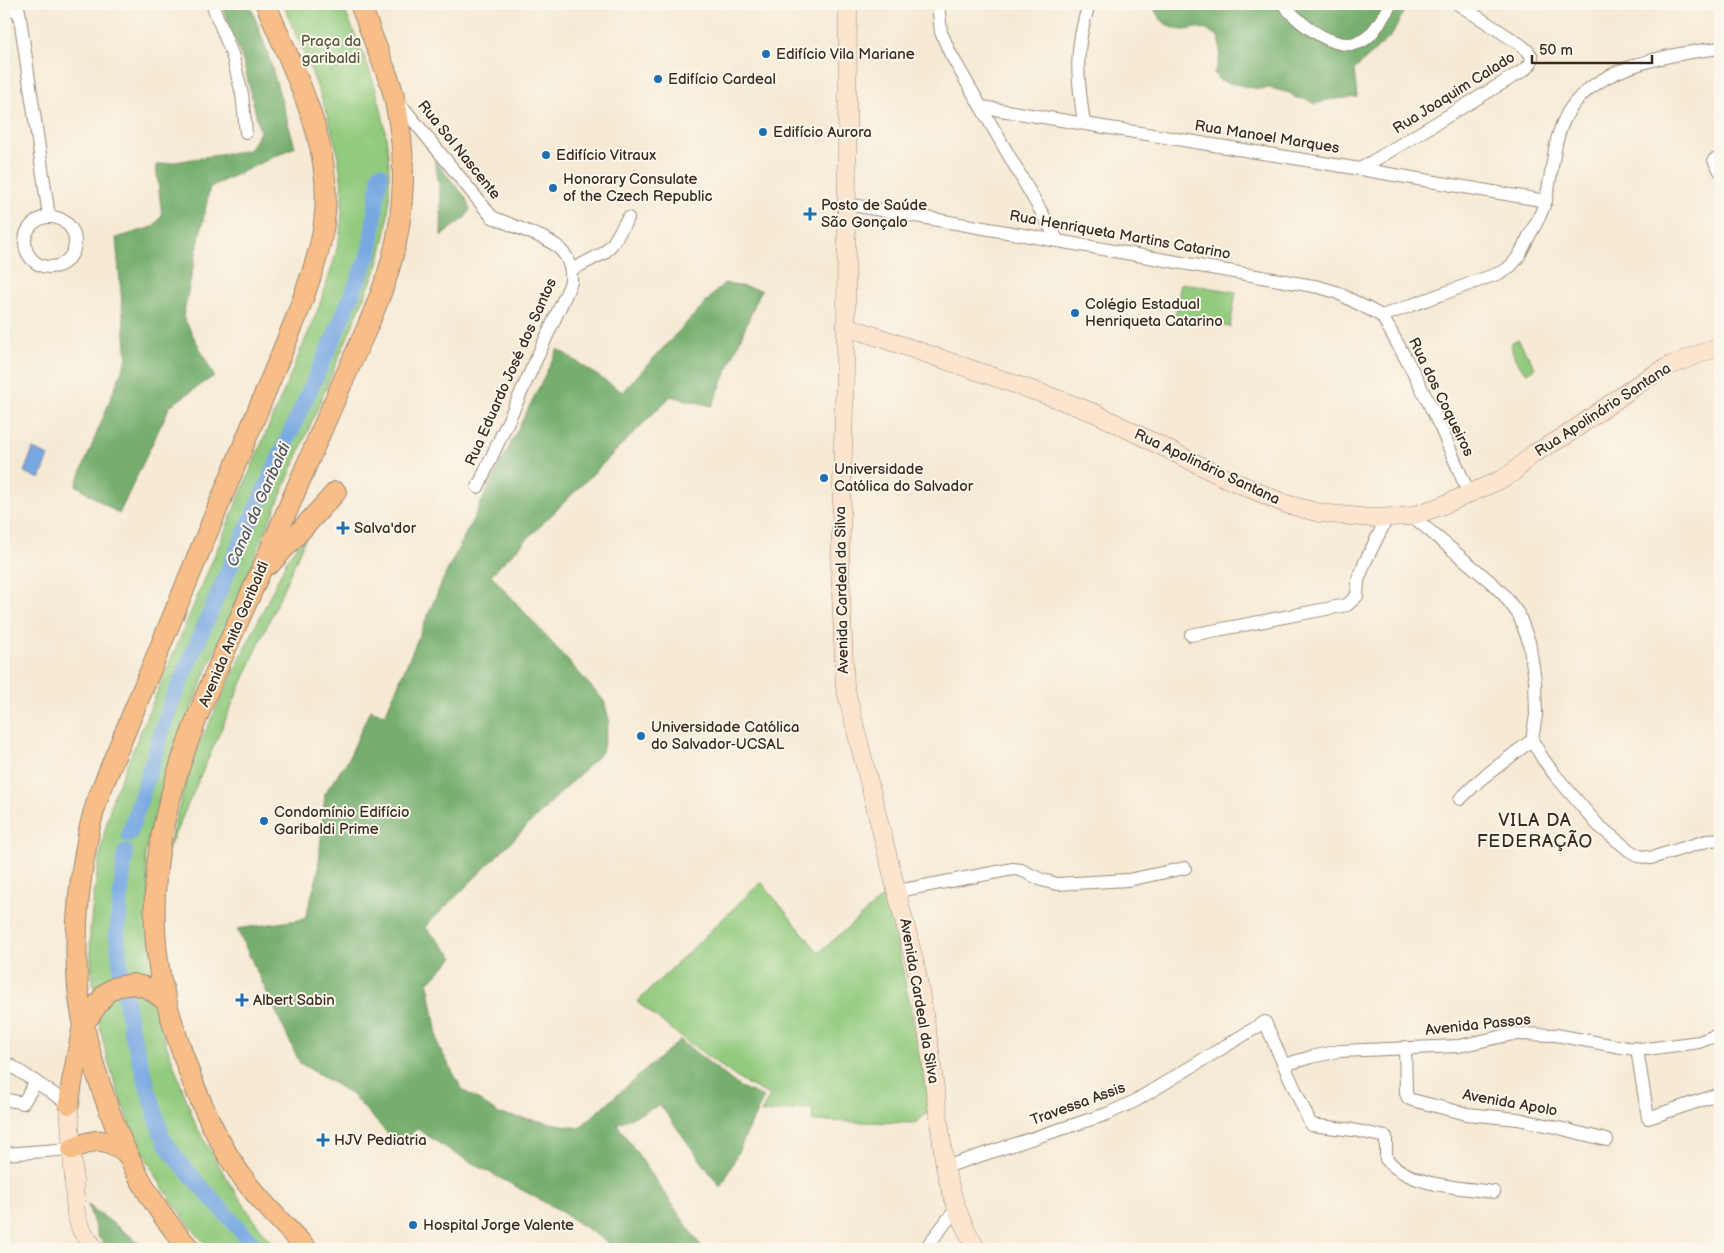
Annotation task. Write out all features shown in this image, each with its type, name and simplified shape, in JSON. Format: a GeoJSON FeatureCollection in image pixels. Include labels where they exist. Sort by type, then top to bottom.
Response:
{"type":"FeatureCollection","features":[{"type":"Feature","properties":{"kind":"main road"},"geometry":{"type":"LineString","coordinates":[[190,1249],[162,1216],[125,1152],[110,1114],[95,1070],[83,1024],[78,987],[78,926],[81,881],[88,834],[99,795],[296,318],[317,255],[324,223],[326,194],[319,138],[309,107],[266,4]]}},
{"type":"Feature","properties":{"kind":"main road","name":"Avenida Anita Garibaldi"},"geometry":{"type":"LineString","coordinates":[[307,1249],[248,1185],[210,1121],[197,1091],[166,1001],[157,947],[155,892],[159,849],[183,754],[212,681],[366,330],[390,265],[400,220],[402,158],[394,96],[360,4]]}},
{"type":"Feature","properties":{"kind":"main road","name":"Avenida Cardeal da Silva"},"geometry":{"type":"LineString","coordinates":[[848,4],[846,326],[840,558],[845,687],[916,968],[932,1061],[945,1167],[956,1209],[976,1249]]}},
{"type":"Feature","properties":{"kind":"main road","name":"Rua Apolinário Santana"},"geometry":{"type":"LineString","coordinates":[[846,326],[1097,414],[1223,478],[1286,504],[1320,513],[1387,518],[1412,516],[1441,506],[1510,474],[1533,454],[1565,436],[1644,380],[1671,365],[1720,346]]}},
{"type":"Feature","properties":{"kind":"main road"},"geometry":{"type":"LineString","coordinates":[[258,576],[336,492]]}},
{"type":"Feature","properties":{"kind":"main road"},"geometry":{"type":"LineString","coordinates":[[96,1249],[81,1230],[76,1214],[69,1104],[83,1024],[106,993],[125,985],[148,988],[166,1001]]}},
{"type":"Feature","properties":{"kind":"main road"},"geometry":{"type":"LineString","coordinates":[[72,1149],[101,1140],[111,1142],[125,1152]]}},
{"type":"Feature","properties":{"kind":"street"},"geometry":{"type":"LineString","coordinates":[[212,4],[232,54],[242,94],[246,132]]}},
{"type":"Feature","properties":{"kind":"street"},"geometry":{"type":"LineString","coordinates":[[938,4],[941,32],[950,54],[1058,241]]}},
{"type":"Feature","properties":{"kind":"street"},"geometry":{"type":"LineString","coordinates":[[1084,124],[1077,54],[1081,29],[1089,4]]}},
{"type":"Feature","properties":{"kind":"street"},"geometry":{"type":"LineString","coordinates":[[1283,4],[1302,24],[1315,33],[1330,41],[1348,43],[1359,42],[1368,36],[1391,4]]}},
{"type":"Feature","properties":{"kind":"street","name":"Rua Joaquim Calado"},"geometry":{"type":"LineString","coordinates":[[1360,169],[1530,65],[1532,57],[1521,45],[1458,4]]}},
{"type":"Feature","properties":{"kind":"street"},"geometry":{"type":"LineString","coordinates":[[4,9],[18,7],[49,216]]}},
{"type":"Feature","properties":{"kind":"street"},"geometry":{"type":"LineString","coordinates":[[1382,316],[1508,269],[1516,259],[1541,214],[1546,201],[1552,163],[1564,120],[1573,105],[1600,81],[1647,62],[1693,51],[1720,48]]}},
{"type":"Feature","properties":{"kind":"street","name":"Rua Sol Nascente"},"geometry":{"type":"LineString","coordinates":[[394,96],[492,217],[546,239],[557,246],[566,256],[571,270]]}},
{"type":"Feature","properties":{"kind":"street","name":"Rua Manoel Marques"},"geometry":{"type":"LineString","coordinates":[[982,107],[1546,201]]}},
{"type":"Feature","properties":{"kind":"street","name":"Rua Henriqueta Martins Catarino"},"geometry":{"type":"LineString","coordinates":[[847,204],[1319,287],[1336,292],[1382,316]]}},
{"type":"Feature","properties":{"kind":"street"},"geometry":{"type":"LineString","coordinates":[[49,216],[60,218],[69,224],[75,234],[76,246],[71,256],[63,264],[52,267],[41,265],[31,258],[26,249],[25,237],[29,227],[38,219],[49,216]]}},
{"type":"Feature","properties":{"kind":"street"},"geometry":{"type":"LineString","coordinates":[[571,270],[604,253],[613,243],[628,218]]}},
{"type":"Feature","properties":{"kind":"street","name":"Rua Eduardo José dos Santos"},"geometry":{"type":"LineString","coordinates":[[478,487],[566,294],[571,282],[571,270]]}},
{"type":"Feature","properties":{"kind":"street","name":"Rua dos Coqueiros"},"geometry":{"type":"LineString","coordinates":[[1382,316],[1415,375],[1440,426],[1469,494]]}},
{"type":"Feature","properties":{"kind":"street"},"geometry":{"type":"LineString","coordinates":[[1412,516],[1492,583],[1519,615],[1529,642],[1535,680],[1536,715],[1532,740],[1555,775],[1592,818],[1615,840],[1630,851],[1639,856],[1651,858],[1710,840],[1720,839]]}},
{"type":"Feature","properties":{"kind":"street"},"geometry":{"type":"LineString","coordinates":[[1192,635],[1348,605],[1357,596],[1358,581],[1365,562],[1387,518]]}},
{"type":"Feature","properties":{"kind":"street"},"geometry":{"type":"LineString","coordinates":[[1460,799],[1481,779],[1532,740]]}},
{"type":"Feature","properties":{"kind":"street"},"geometry":{"type":"LineString","coordinates":[[898,891],[1012,869],[1021,870],[1042,880],[1057,884],[1128,880],[1185,868]]}},
{"type":"Feature","properties":{"kind":"street","name":"Travessa Assis"},"geometry":{"type":"LineString","coordinates":[[945,1167],[1107,1114],[1123,1107],[1265,1022],[1284,1065]]}},
{"type":"Feature","properties":{"kind":"street","name":"Avenida Passos"},"geometry":{"type":"LineString","coordinates":[[1284,1065],[1340,1051],[1459,1046],[1513,1034],[1556,1035],[1638,1049],[1699,1042],[1720,1034]]}},
{"type":"Feature","properties":{"kind":"street","name":"Avenida Apolo"},"geometry":{"type":"LineString","coordinates":[[1405,1048],[1406,1093],[1408,1098],[1467,1114],[1518,1119],[1607,1140]]}},
{"type":"Feature","properties":{"kind":"street"},"geometry":{"type":"LineString","coordinates":[[1638,1049],[1648,1118],[1720,1094]]}},
{"type":"Feature","properties":{"kind":"street"},"geometry":{"type":"LineString","coordinates":[[4,1060],[69,1104]]}},
{"type":"Feature","properties":{"kind":"street"},"geometry":{"type":"LineString","coordinates":[[1284,1065],[1311,1125],[1353,1130],[1386,1137],[1386,1159],[1398,1170],[1412,1178],[1494,1192]]}},
{"type":"Feature","properties":{"kind":"street"},"geometry":{"type":"LineString","coordinates":[[4,1099],[23,1103],[36,1082]]}},
{"type":"Feature","properties":{"kind":"street"},"geometry":{"type":"LineString","coordinates":[[4,1154],[72,1149]]}},
{"type":"Feature","properties":{"kind":"street"},"geometry":{"type":"LineString","coordinates":[[926,1249],[956,1209]]}},
{"type":"Feature","properties":{"kind":"green space"},"geometry":{"type":"Polygon","coordinates":[[[221,4],[250,4],[267,51],[295,147],[210,187],[183,316],[214,376],[170,406],[119,514],[76,485],[127,358],[116,238],[153,227],[162,216],[156,165],[249,150],[260,132],[244,64],[221,4]]]}},
{"type":"Feature","properties":{"kind":"green space","name":"Praça da garibaldi"},"geometry":{"type":"Polygon","coordinates":[[[283,4],[342,4],[366,61],[382,113],[389,163],[389,197],[386,230],[377,267],[177,742],[145,853],[164,1038],[196,1126],[231,1186],[264,1234],[278,1249],[210,1249],[183,1218],[160,1183],[140,1146],[123,1106],[99,1024],[93,983],[90,931],[98,868],[113,797],[319,307],[337,247],[341,226],[342,197],[340,168],[334,140],[316,85],[283,4]]]}},
{"type":"Feature","properties":{"kind":"green space"},"geometry":{"type":"Polygon","coordinates":[[[1153,4],[1408,4],[1392,35],[1354,70],[1357,97],[1326,100],[1316,104],[1306,99],[1296,98],[1290,93],[1270,88],[1259,89],[1220,81],[1214,73],[1220,55],[1218,36],[1200,28],[1184,30],[1173,28],[1160,18],[1153,4]]]}},
{"type":"Feature","properties":{"kind":"green space"},"geometry":{"type":"Polygon","coordinates":[[[434,160],[466,198],[470,209],[465,218],[441,236],[440,198],[434,160]]]}},
{"type":"Feature","properties":{"kind":"green space"},"geometry":{"type":"Polygon","coordinates":[[[724,283],[761,290],[712,406],[671,396],[491,575],[604,701],[609,720],[602,752],[425,927],[454,957],[428,983],[439,1047],[462,1089],[499,1114],[579,1128],[680,1040],[740,1087],[764,1097],[721,1188],[660,1105],[617,1124],[703,1249],[618,1249],[557,1209],[454,1153],[417,1129],[399,1146],[351,1094],[300,1063],[237,929],[305,919],[318,873],[325,793],[348,760],[370,710],[385,715],[446,573],[558,349],[622,392],[724,283]]]}},
{"type":"Feature","properties":{"kind":"green space"},"geometry":{"type":"Polygon","coordinates":[[[1181,283],[1236,292],[1230,327],[1175,316],[1181,283]]]}},
{"type":"Feature","properties":{"kind":"green space"},"geometry":{"type":"Polygon","coordinates":[[[1518,339],[1535,368],[1527,373],[1518,364],[1514,356],[1511,343],[1518,339]]]}},
{"type":"Feature","properties":{"kind":"green space"},"geometry":{"type":"Polygon","coordinates":[[[308,533],[166,854],[193,757],[289,556],[308,533]]]}},
{"type":"Feature","properties":{"kind":"green space"},"geometry":{"type":"Polygon","coordinates":[[[761,882],[819,953],[887,893],[931,1110],[915,1123],[813,1121],[812,1108],[761,1113],[770,1095],[743,1082],[637,1002],[761,882]]]}},
{"type":"Feature","properties":{"kind":"green space"},"geometry":{"type":"Polygon","coordinates":[[[88,1205],[137,1241],[144,1249],[109,1249],[98,1237],[88,1205]]]}},
{"type":"Feature","properties":{"kind":"water"},"geometry":{"type":"Polygon","coordinates":[[[33,449],[49,456],[40,479],[24,472],[33,449]]]}},
{"type":"Feature","properties":{"kind":"waterway","name":"Canal da Garibaldi"},"geometry":{"type":"LineString","coordinates":[[129,835],[170,706],[370,252],[380,174]]}},
{"type":"Feature","properties":{"kind":"waterway","name":"Canal da Garibaldi"},"geometry":{"type":"LineString","coordinates":[[125,852],[117,935],[123,985],[131,1030],[161,1133]]}},
{"type":"Feature","properties":{"kind":"waterway","name":"Canal da Garibaldi"},"geometry":{"type":"LineString","coordinates":[[165,1142],[180,1163],[257,1249]]}},
{"type":"Feature","properties":{"kind":"place","name":"Edifício Vila Mariane"},"geometry":{"type":"Point","coordinates":[766,54]}},
{"type":"Feature","properties":{"kind":"place","name":"Edifício Cardeal"},"geometry":{"type":"Point","coordinates":[658,79]}},
{"type":"Feature","properties":{"kind":"place","name":"Edifício Aurora"},"geometry":{"type":"Point","coordinates":[763,132]}},
{"type":"Feature","properties":{"kind":"place","name":"Edifício Vitraux"},"geometry":{"type":"Point","coordinates":[546,155]}},
{"type":"Feature","properties":{"kind":"place","name":"Honorary Consulate of the Czech Republic"},"geometry":{"type":"Point","coordinates":[553,188]}},
{"type":"Feature","properties":{"kind":"place","name":"Posto de Saúde São Gonçalo"},"geometry":{"type":"Point","coordinates":[810,214]}},
{"type":"Feature","properties":{"kind":"place","name":"Colégio Estadual Henriqueta Catarino"},"geometry":{"type":"Point","coordinates":[1075,313]}},
{"type":"Feature","properties":{"kind":"place","name":"Universidade Católica do Salvador"},"geometry":{"type":"Point","coordinates":[824,478]}},
{"type":"Feature","properties":{"kind":"place","name":"Salva'dor"},"geometry":{"type":"Point","coordinates":[343,528]}},
{"type":"Feature","properties":{"kind":"place","name":"Universidade Católica do Salvador-UCSAL"},"geometry":{"type":"Point","coordinates":[641,736]}},
{"type":"Feature","properties":{"kind":"place","name":"Condomínio Edifício Garibaldi Prime"},"geometry":{"type":"Point","coordinates":[264,821]}},
{"type":"Feature","properties":{"kind":"place","name":"Albert Sabin"},"geometry":{"type":"Point","coordinates":[242,1000]}},
{"type":"Feature","properties":{"kind":"place","name":"HJV Pediatria"},"geometry":{"type":"Point","coordinates":[323,1140]}},
{"type":"Feature","properties":{"kind":"place","name":"Hospital Jorge Valente"},"geometry":{"type":"Point","coordinates":[413,1225]}},
{"type":"Feature","properties":{"kind":"district","name":"VILA DA FEDERAÇÃO"},"geometry":{"type":"Point","coordinates":[1535,830]}}]}
